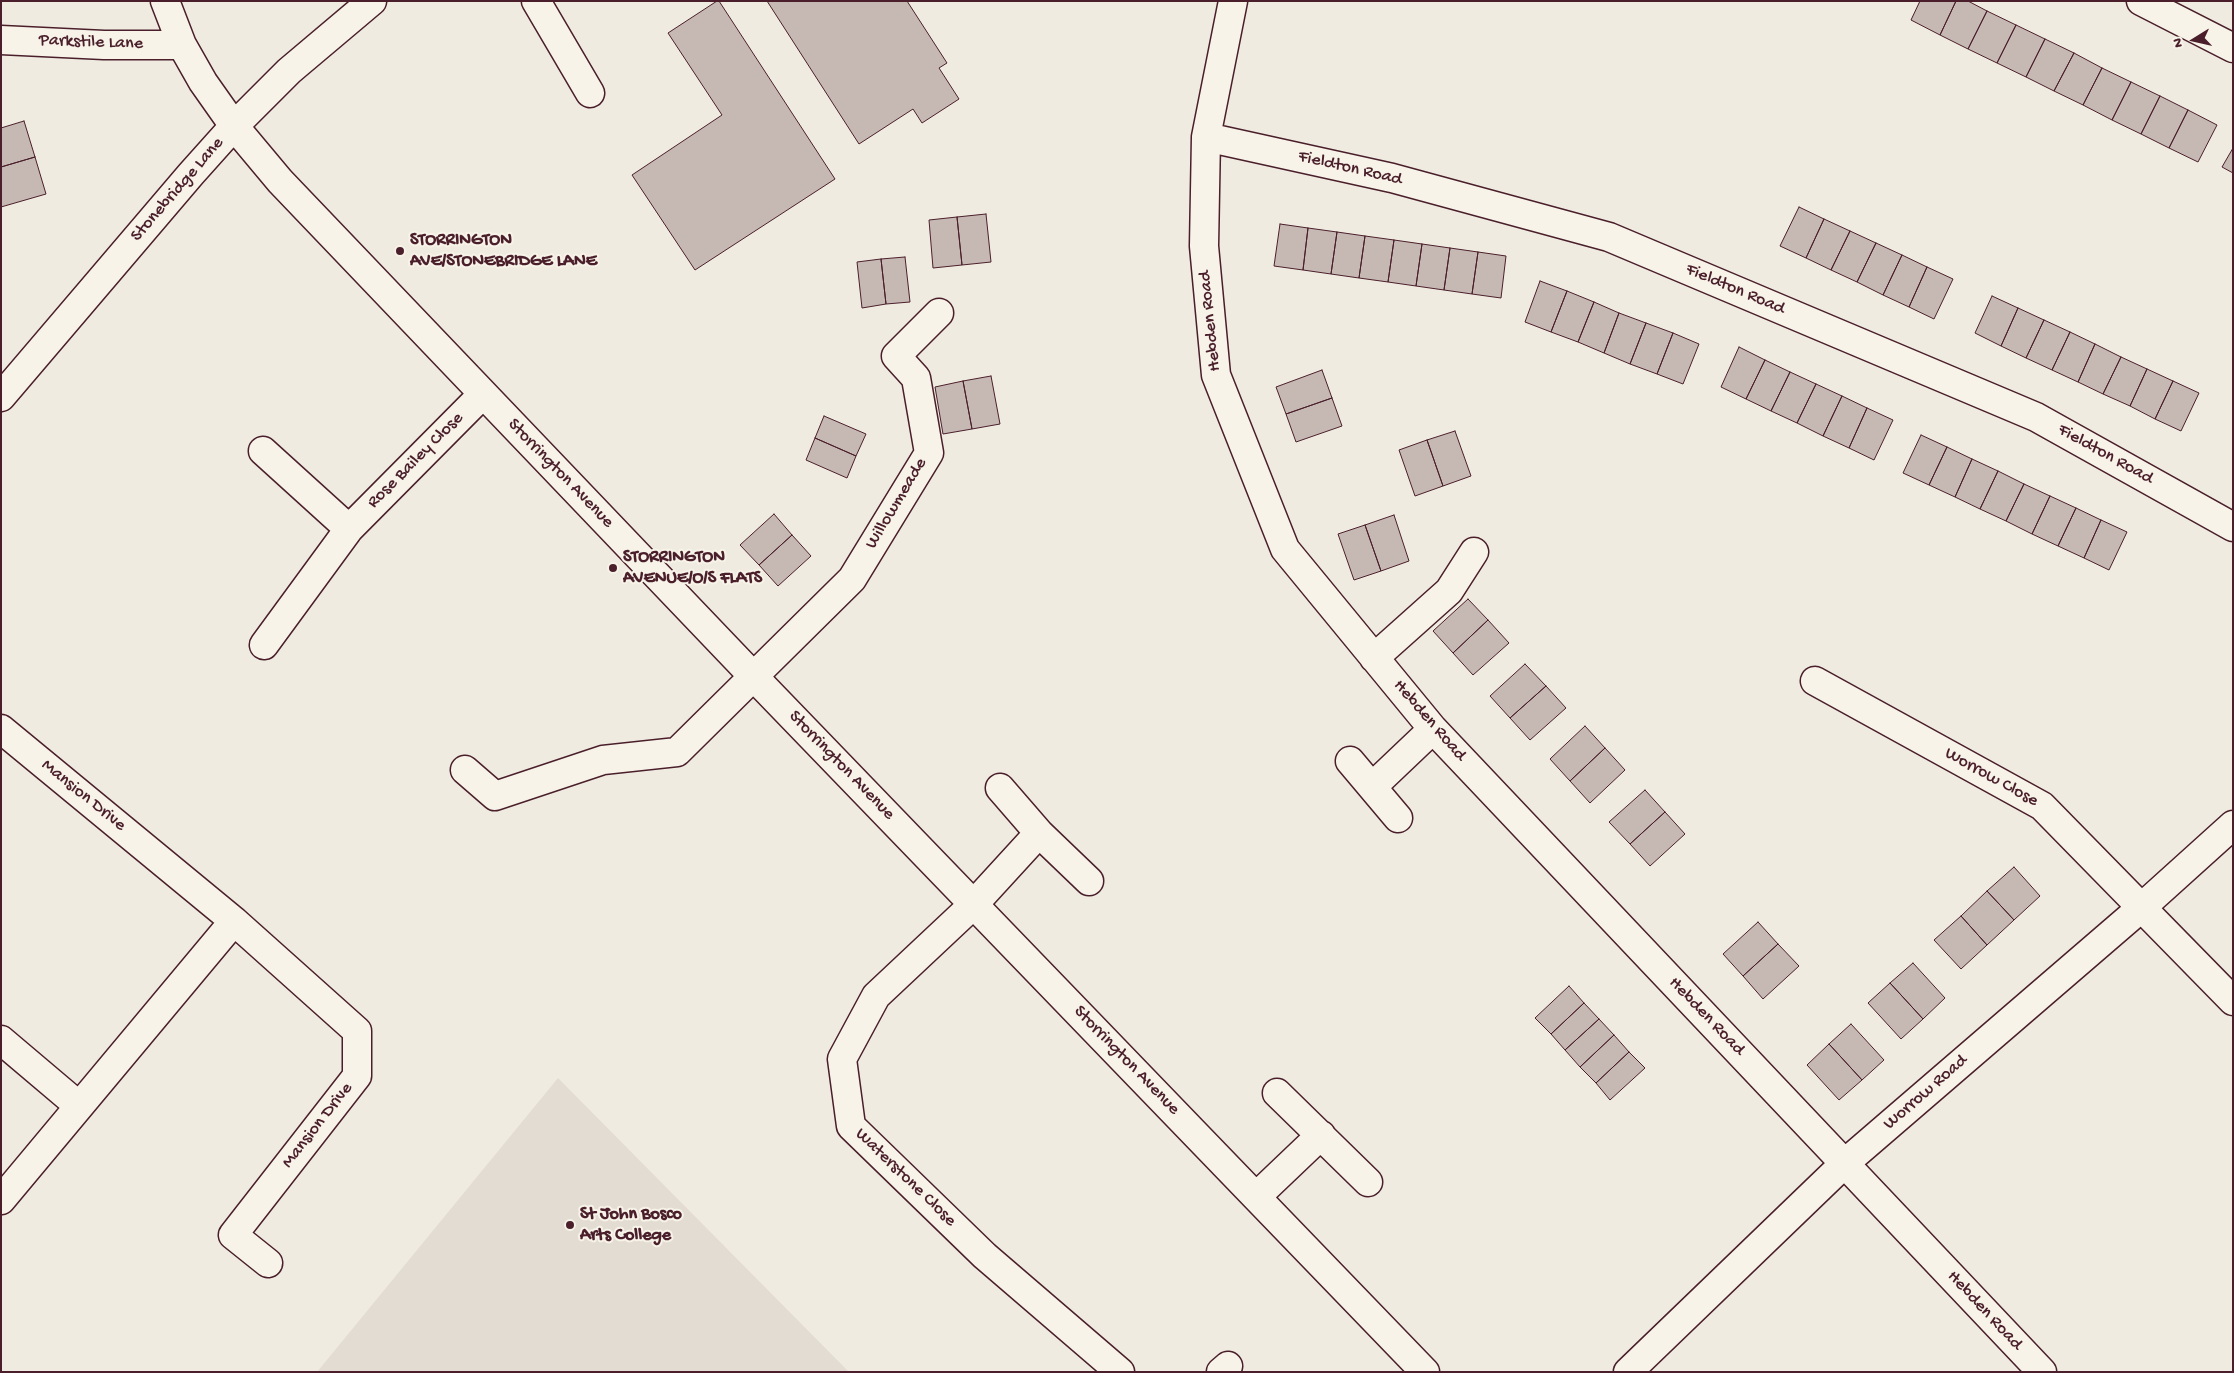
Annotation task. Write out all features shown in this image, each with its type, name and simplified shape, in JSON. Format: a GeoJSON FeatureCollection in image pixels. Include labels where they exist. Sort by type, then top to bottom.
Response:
{"type":"FeatureCollection","features":[{"type":"Feature","properties":{"kind":"street","name":"Storrington Avenue"},"geometry":{"type":"LineString","coordinates":[[165,1],[182,45],[203,82],[234,126],[280,181],[754,677],[1425,1372]]}},
{"type":"Feature","properties":{"kind":"street","name":"Stonebridge Lane"},"geometry":{"type":"LineString","coordinates":[[1,397],[184,181],[234,126],[289,71],[372,1]]}},
{"type":"Feature","properties":{"kind":"street"},"geometry":{"type":"LineString","coordinates":[[536,1],[590,92]]}},
{"type":"Feature","properties":{"kind":"street","name":"Hebden Road"},"geometry":{"type":"LineString","coordinates":[[1233,1],[1206,137],[1204,246],[1216,376],[1284,549],[1433,729],[2042,1372]]}},
{"type":"Feature","properties":{"kind":"street"},"geometry":{"type":"LineString","coordinates":[[2141,1],[2233,48]]}},
{"type":"Feature","properties":{"kind":"street","name":"Parkstile Lane"},"geometry":{"type":"LineString","coordinates":[[1,40],[104,45],[182,45]]}},
{"type":"Feature","properties":{"kind":"street","name":"Fieldton Road"},"geometry":{"type":"LineString","coordinates":[[1206,137],[1392,178],[1609,237],[2036,417],[2233,527]]}},
{"type":"Feature","properties":{"kind":"street","name":"Willowmeade"},"geometry":{"type":"LineString","coordinates":[[754,677],[852,578],[929,453],[916,378],[896,356],[939,313]]}},
{"type":"Feature","properties":{"kind":"street","name":"Rose Bailey Close"},"geometry":{"type":"LineString","coordinates":[[264,645],[349,529],[483,394]]}},
{"type":"Feature","properties":{"kind":"street"},"geometry":{"type":"LineString","coordinates":[[263,451],[349,529]]}},
{"type":"Feature","properties":{"kind":"street"},"geometry":{"type":"LineString","coordinates":[[1374,658],[1449,591],[1474,552]]}},
{"type":"Feature","properties":{"kind":"street"},"geometry":{"type":"LineString","coordinates":[[465,770],[495,796],[603,760],[677,752],[754,677]]}},
{"type":"Feature","properties":{"kind":"street","name":"Worrow Close"},"geometry":{"type":"LineString","coordinates":[[1815,681],[2042,806],[2233,1001]]}},
{"type":"Feature","properties":{"kind":"street","name":"Mansion Drive"},"geometry":{"type":"LineString","coordinates":[[1,729],[234,921],[357,1030],[357,1076],[233,1235],[268,1263]]}},
{"type":"Feature","properties":{"kind":"street"},"geometry":{"type":"LineString","coordinates":[[1372,787],[1433,729]]}},
{"type":"Feature","properties":{"kind":"street"},"geometry":{"type":"LineString","coordinates":[[1350,761],[1398,818]]}},
{"type":"Feature","properties":{"kind":"street"},"geometry":{"type":"LineString","coordinates":[[1000,788],[1039,833],[1088,881]]}},
{"type":"Feature","properties":{"kind":"street","name":"Worrow Road"},"geometry":{"type":"LineString","coordinates":[[1628,1372],[1845,1163],[2141,908],[2233,825]]}},
{"type":"Feature","properties":{"kind":"street"},"geometry":{"type":"LineString","coordinates":[[974,904],[1039,833]]}},
{"type":"Feature","properties":{"kind":"street","name":"Waterstone Close"},"geometry":{"type":"LineString","coordinates":[[974,904],[876,996],[842,1059],[851,1126],[985,1256],[1120,1372]]}},
{"type":"Feature","properties":{"kind":"street"},"geometry":{"type":"LineString","coordinates":[[1,1200],[234,921]]}},
{"type":"Feature","properties":{"kind":"street"},"geometry":{"type":"LineString","coordinates":[[1,1040],[79,1106]]}},
{"type":"Feature","properties":{"kind":"street"},"geometry":{"type":"LineString","coordinates":[[1277,1093],[1368,1182]]}},
{"type":"Feature","properties":{"kind":"street"},"geometry":{"type":"LineString","coordinates":[[1256,1196],[1321,1135]]}},
{"type":"Feature","properties":{"kind":"shaded area","name":"St John Bosco Arts College"},"geometry":{"type":"Polygon","coordinates":[[[558,1078],[849,1372],[317,1372],[558,1078]]]}},
{"type":"Feature","properties":{"kind":"building"},"geometry":{"type":"Polygon","coordinates":[[[719,1],[835,179],[695,270],[632,175],[722,115],[668,33],[719,1]]]}},
{"type":"Feature","properties":{"kind":"building"},"geometry":{"type":"Polygon","coordinates":[[[767,1],[907,1],[947,63],[939,68],[959,99],[922,123],[913,109],[859,144],[767,1]]]}},
{"type":"Feature","properties":{"kind":"building"},"geometry":{"type":"Polygon","coordinates":[[[1920,1],[1956,1],[1940,35],[1911,20],[1920,1]]]}},
{"type":"Feature","properties":{"kind":"building"},"geometry":{"type":"Polygon","coordinates":[[[1956,1],[1968,1],[1987,11],[1968,49],[1940,35],[1956,1]]]}},
{"type":"Feature","properties":{"kind":"building"},"geometry":{"type":"Polygon","coordinates":[[[1987,11],[2016,25],[1997,63],[1968,49],[1987,11]]]}},
{"type":"Feature","properties":{"kind":"building"},"geometry":{"type":"Polygon","coordinates":[[[2016,25],[2045,39],[2026,77],[1997,63],[2016,25]]]}},
{"type":"Feature","properties":{"kind":"building"},"geometry":{"type":"Polygon","coordinates":[[[2045,39],[2074,53],[2054,91],[2026,77],[2045,39]]]}},
{"type":"Feature","properties":{"kind":"building"},"geometry":{"type":"Polygon","coordinates":[[[2074,53],[2102,68],[2083,105],[2054,91],[2074,53]]]}},
{"type":"Feature","properties":{"kind":"building"},"geometry":{"type":"Polygon","coordinates":[[[2102,68],[2131,82],[2112,120],[2083,105],[2102,68]]]}},
{"type":"Feature","properties":{"kind":"building"},"geometry":{"type":"Polygon","coordinates":[[[2131,82],[2160,96],[2141,134],[2112,120],[2131,82]]]}},
{"type":"Feature","properties":{"kind":"building"},"geometry":{"type":"Polygon","coordinates":[[[2160,96],[2188,110],[2169,148],[2141,134],[2160,96]]]}},
{"type":"Feature","properties":{"kind":"building"},"geometry":{"type":"Polygon","coordinates":[[[2188,110],[2217,125],[2198,162],[2169,148],[2188,110]]]}},
{"type":"Feature","properties":{"kind":"building"},"geometry":{"type":"Polygon","coordinates":[[[24,121],[35,157],[1,167],[1,128],[24,121]]]}},
{"type":"Feature","properties":{"kind":"building"},"geometry":{"type":"Polygon","coordinates":[[[2233,148],[2233,173],[2222,167],[2233,148]]]}},
{"type":"Feature","properties":{"kind":"building"},"geometry":{"type":"Polygon","coordinates":[[[35,157],[46,194],[1,207],[1,167],[35,157]]]}},
{"type":"Feature","properties":{"kind":"building"},"geometry":{"type":"Polygon","coordinates":[[[1799,207],[1824,219],[1806,258],[1780,246],[1799,207]]]}},
{"type":"Feature","properties":{"kind":"building"},"geometry":{"type":"Polygon","coordinates":[[[986,214],[991,262],[962,265],[957,217],[986,214]]]}},
{"type":"Feature","properties":{"kind":"building"},"geometry":{"type":"Polygon","coordinates":[[[957,217],[962,265],[933,268],[929,220],[957,217]]]}},
{"type":"Feature","properties":{"kind":"building"},"geometry":{"type":"Polygon","coordinates":[[[1824,219],[1850,231],[1831,270],[1806,258],[1824,219]]]}},
{"type":"Feature","properties":{"kind":"building"},"geometry":{"type":"Polygon","coordinates":[[[1280,224],[1308,228],[1303,270],[1274,266],[1280,224]]]}},
{"type":"Feature","properties":{"kind":"building"},"geometry":{"type":"Polygon","coordinates":[[[1308,228],[1337,232],[1331,274],[1303,270],[1308,228]]]}},
{"type":"Feature","properties":{"kind":"building"},"geometry":{"type":"Polygon","coordinates":[[[1850,231],[1876,243],[1857,282],[1831,270],[1850,231]]]}},
{"type":"Feature","properties":{"kind":"building"},"geometry":{"type":"Polygon","coordinates":[[[1337,232],[1365,236],[1359,278],[1331,274],[1337,232]]]}},
{"type":"Feature","properties":{"kind":"building"},"geometry":{"type":"Polygon","coordinates":[[[1365,236],[1394,240],[1388,282],[1359,278],[1365,236]]]}},
{"type":"Feature","properties":{"kind":"building"},"geometry":{"type":"Polygon","coordinates":[[[1394,240],[1422,244],[1416,286],[1388,282],[1394,240]]]}},
{"type":"Feature","properties":{"kind":"building"},"geometry":{"type":"Polygon","coordinates":[[[1876,243],[1902,255],[1883,295],[1857,282],[1876,243]]]}},
{"type":"Feature","properties":{"kind":"building"},"geometry":{"type":"Polygon","coordinates":[[[1422,244],[1450,248],[1444,290],[1416,286],[1422,244]]]}},
{"type":"Feature","properties":{"kind":"building"},"geometry":{"type":"Polygon","coordinates":[[[1450,248],[1478,252],[1472,294],[1444,290],[1450,248]]]}},
{"type":"Feature","properties":{"kind":"building"},"geometry":{"type":"Polygon","coordinates":[[[1478,252],[1506,256],[1501,298],[1472,294],[1478,252]]]}},
{"type":"Feature","properties":{"kind":"building"},"geometry":{"type":"Polygon","coordinates":[[[1902,255],[1927,267],[1909,307],[1883,295],[1902,255]]]}},
{"type":"Feature","properties":{"kind":"building"},"geometry":{"type":"Polygon","coordinates":[[[905,257],[910,302],[886,304],[881,259],[905,257]]]}},
{"type":"Feature","properties":{"kind":"building"},"geometry":{"type":"Polygon","coordinates":[[[881,259],[886,304],[862,308],[857,262],[881,259]]]}},
{"type":"Feature","properties":{"kind":"building"},"geometry":{"type":"Polygon","coordinates":[[[1927,267],[1953,279],[1934,319],[1909,307],[1927,267]]]}},
{"type":"Feature","properties":{"kind":"building"},"geometry":{"type":"Polygon","coordinates":[[[1540,281],[1567,291],[1551,332],[1525,322],[1540,281]]]}},
{"type":"Feature","properties":{"kind":"building"},"geometry":{"type":"Polygon","coordinates":[[[1567,291],[1594,302],[1578,342],[1551,332],[1567,291]]]}},
{"type":"Feature","properties":{"kind":"building"},"geometry":{"type":"Polygon","coordinates":[[[1992,296],[2018,308],[2001,346],[1975,333],[1992,296]]]}},
{"type":"Feature","properties":{"kind":"building"},"geometry":{"type":"Polygon","coordinates":[[[1594,302],[1619,313],[1604,353],[1578,342],[1594,302]]]}},
{"type":"Feature","properties":{"kind":"building"},"geometry":{"type":"Polygon","coordinates":[[[2018,308],[2044,320],[2026,358],[2001,346],[2018,308]]]}},
{"type":"Feature","properties":{"kind":"building"},"geometry":{"type":"Polygon","coordinates":[[[1619,313],[1646,323],[1630,364],[1604,353],[1619,313]]]}},
{"type":"Feature","properties":{"kind":"building"},"geometry":{"type":"Polygon","coordinates":[[[2044,320],[2070,332],[2052,370],[2026,358],[2044,320]]]}},
{"type":"Feature","properties":{"kind":"building"},"geometry":{"type":"Polygon","coordinates":[[[1646,323],[1673,333],[1657,374],[1630,364],[1646,323]]]}},
{"type":"Feature","properties":{"kind":"building"},"geometry":{"type":"Polygon","coordinates":[[[2070,332],[2095,344],[2078,382],[2052,370],[2070,332]]]}},
{"type":"Feature","properties":{"kind":"building"},"geometry":{"type":"Polygon","coordinates":[[[1673,333],[1699,344],[1683,384],[1657,374],[1673,333]]]}},
{"type":"Feature","properties":{"kind":"building"},"geometry":{"type":"Polygon","coordinates":[[[2095,344],[2121,357],[2103,394],[2078,382],[2095,344]]]}},
{"type":"Feature","properties":{"kind":"building"},"geometry":{"type":"Polygon","coordinates":[[[1739,347],[1765,360],[1746,399],[1721,387],[1739,347]]]}},
{"type":"Feature","properties":{"kind":"building"},"geometry":{"type":"Polygon","coordinates":[[[2121,357],[2147,369],[2130,406],[2103,394],[2121,357]]]}},
{"type":"Feature","properties":{"kind":"building"},"geometry":{"type":"Polygon","coordinates":[[[1765,360],[1790,372],[1771,411],[1746,399],[1765,360]]]}},
{"type":"Feature","properties":{"kind":"building"},"geometry":{"type":"Polygon","coordinates":[[[2147,369],[2173,381],[2155,419],[2130,406],[2147,369]]]}},
{"type":"Feature","properties":{"kind":"building"},"geometry":{"type":"Polygon","coordinates":[[[1322,370],[1332,398],[1286,414],[1276,387],[1322,370]]]}},
{"type":"Feature","properties":{"kind":"building"},"geometry":{"type":"Polygon","coordinates":[[[1790,372],[1816,384],[1797,423],[1771,411],[1790,372]]]}},
{"type":"Feature","properties":{"kind":"building"},"geometry":{"type":"Polygon","coordinates":[[[991,376],[1000,424],[972,429],[963,381],[991,376]]]}},
{"type":"Feature","properties":{"kind":"building"},"geometry":{"type":"Polygon","coordinates":[[[963,381],[972,429],[943,434],[935,387],[963,381]]]}},
{"type":"Feature","properties":{"kind":"building"},"geometry":{"type":"Polygon","coordinates":[[[2173,381],[2199,393],[2181,431],[2155,419],[2173,381]]]}},
{"type":"Feature","properties":{"kind":"building"},"geometry":{"type":"Polygon","coordinates":[[[1816,384],[1842,396],[1823,436],[1797,423],[1816,384]]]}},
{"type":"Feature","properties":{"kind":"building"},"geometry":{"type":"Polygon","coordinates":[[[1842,396],[1867,408],[1849,448],[1823,436],[1842,396]]]}},
{"type":"Feature","properties":{"kind":"building"},"geometry":{"type":"Polygon","coordinates":[[[1332,398],[1342,426],[1296,442],[1286,414],[1332,398]]]}},
{"type":"Feature","properties":{"kind":"building"},"geometry":{"type":"Polygon","coordinates":[[[1867,408],[1893,420],[1874,460],[1849,448],[1867,408]]]}},
{"type":"Feature","properties":{"kind":"building"},"geometry":{"type":"Polygon","coordinates":[[[824,416],[866,434],[856,456],[815,438],[824,416]]]}},
{"type":"Feature","properties":{"kind":"building"},"geometry":{"type":"Polygon","coordinates":[[[1455,431],[1471,476],[1443,486],[1427,440],[1455,431]]]}},
{"type":"Feature","properties":{"kind":"building"},"geometry":{"type":"Polygon","coordinates":[[[1921,435],[1947,447],[1929,485],[1903,473],[1921,435]]]}},
{"type":"Feature","properties":{"kind":"building"},"geometry":{"type":"Polygon","coordinates":[[[815,438],[856,456],[847,478],[806,460],[815,438]]]}},
{"type":"Feature","properties":{"kind":"building"},"geometry":{"type":"Polygon","coordinates":[[[1427,440],[1443,486],[1415,496],[1399,450],[1427,440]]]}},
{"type":"Feature","properties":{"kind":"building"},"geometry":{"type":"Polygon","coordinates":[[[1947,447],[1972,459],[1955,497],[1929,485],[1947,447]]]}},
{"type":"Feature","properties":{"kind":"building"},"geometry":{"type":"Polygon","coordinates":[[[1972,459],[1998,471],[1980,509],[1955,497],[1972,459]]]}},
{"type":"Feature","properties":{"kind":"building"},"geometry":{"type":"Polygon","coordinates":[[[1998,471],[2024,484],[2006,521],[1980,509],[1998,471]]]}},
{"type":"Feature","properties":{"kind":"building"},"geometry":{"type":"Polygon","coordinates":[[[2024,484],[2050,496],[2032,534],[2006,521],[2024,484]]]}},
{"type":"Feature","properties":{"kind":"building"},"geometry":{"type":"Polygon","coordinates":[[[2050,496],[2076,508],[2058,546],[2032,534],[2050,496]]]}},
{"type":"Feature","properties":{"kind":"building"},"geometry":{"type":"Polygon","coordinates":[[[2076,508],[2101,520],[2084,558],[2058,546],[2076,508]]]}},
{"type":"Feature","properties":{"kind":"building"},"geometry":{"type":"Polygon","coordinates":[[[774,514],[792,535],[759,565],[740,545],[774,514]]]}},
{"type":"Feature","properties":{"kind":"building"},"geometry":{"type":"Polygon","coordinates":[[[1394,515],[1409,561],[1381,571],[1365,525],[1394,515]]]}},
{"type":"Feature","properties":{"kind":"building"},"geometry":{"type":"Polygon","coordinates":[[[2101,520],[2127,532],[2109,570],[2084,558],[2101,520]]]}},
{"type":"Feature","properties":{"kind":"building"},"geometry":{"type":"Polygon","coordinates":[[[1365,525],[1381,571],[1354,580],[1338,534],[1365,525]]]}},
{"type":"Feature","properties":{"kind":"building"},"geometry":{"type":"Polygon","coordinates":[[[792,535],[811,556],[778,586],[759,565],[792,535]]]}},
{"type":"Feature","properties":{"kind":"building"},"geometry":{"type":"Polygon","coordinates":[[[1468,599],[1488,620],[1453,653],[1433,631],[1468,599]]]}},
{"type":"Feature","properties":{"kind":"building"},"geometry":{"type":"Polygon","coordinates":[[[1488,620],[1509,643],[1473,675],[1453,653],[1488,620]]]}},
{"type":"Feature","properties":{"kind":"building"},"geometry":{"type":"Polygon","coordinates":[[[1525,664],[1546,686],[1510,718],[1490,696],[1525,664]]]}},
{"type":"Feature","properties":{"kind":"building"},"geometry":{"type":"Polygon","coordinates":[[[1546,686],[1566,708],[1530,740],[1510,718],[1546,686]]]}},
{"type":"Feature","properties":{"kind":"building"},"geometry":{"type":"Polygon","coordinates":[[[1585,726],[1605,748],[1570,781],[1550,759],[1585,726]]]}},
{"type":"Feature","properties":{"kind":"building"},"geometry":{"type":"Polygon","coordinates":[[[1605,748],[1625,770],[1590,803],[1570,781],[1605,748]]]}},
{"type":"Feature","properties":{"kind":"building"},"geometry":{"type":"Polygon","coordinates":[[[1645,790],[1665,812],[1630,844],[1609,822],[1645,790]]]}},
{"type":"Feature","properties":{"kind":"building"},"geometry":{"type":"Polygon","coordinates":[[[1665,812],[1685,834],[1650,866],[1630,844],[1665,812]]]}},
{"type":"Feature","properties":{"kind":"building"},"geometry":{"type":"Polygon","coordinates":[[[2014,867],[2040,896],[2014,920],[1987,891],[2014,867]]]}},
{"type":"Feature","properties":{"kind":"building"},"geometry":{"type":"Polygon","coordinates":[[[1987,891],[2014,920],[1987,945],[1961,916],[1987,891]]]}},
{"type":"Feature","properties":{"kind":"building"},"geometry":{"type":"Polygon","coordinates":[[[1961,916],[1987,945],[1961,969],[1934,940],[1961,916]]]}},
{"type":"Feature","properties":{"kind":"building"},"geometry":{"type":"Polygon","coordinates":[[[1758,922],[1778,944],[1743,976],[1723,954],[1758,922]]]}},
{"type":"Feature","properties":{"kind":"building"},"geometry":{"type":"Polygon","coordinates":[[[1778,944],[1799,966],[1763,999],[1743,976],[1778,944]]]}},
{"type":"Feature","properties":{"kind":"building"},"geometry":{"type":"Polygon","coordinates":[[[1913,963],[1945,998],[1923,1019],[1890,983],[1913,963]]]}},
{"type":"Feature","properties":{"kind":"building"},"geometry":{"type":"Polygon","coordinates":[[[1890,983],[1923,1019],[1901,1039],[1868,1003],[1890,983]]]}},
{"type":"Feature","properties":{"kind":"building"},"geometry":{"type":"Polygon","coordinates":[[[1569,986],[1584,1003],[1551,1034],[1535,1018],[1569,986]]]}},
{"type":"Feature","properties":{"kind":"building"},"geometry":{"type":"Polygon","coordinates":[[[1584,1003],[1599,1019],[1565,1050],[1551,1034],[1584,1003]]]}},
{"type":"Feature","properties":{"kind":"building"},"geometry":{"type":"Polygon","coordinates":[[[1599,1019],[1614,1035],[1580,1067],[1565,1050],[1599,1019]]]}},
{"type":"Feature","properties":{"kind":"building"},"geometry":{"type":"Polygon","coordinates":[[[1851,1024],[1884,1060],[1862,1080],[1829,1044],[1851,1024]]]}},
{"type":"Feature","properties":{"kind":"building"},"geometry":{"type":"Polygon","coordinates":[[[1614,1035],[1629,1052],[1596,1083],[1580,1067],[1614,1035]]]}},
{"type":"Feature","properties":{"kind":"building"},"geometry":{"type":"Polygon","coordinates":[[[1829,1044],[1862,1080],[1839,1100],[1807,1065],[1829,1044]]]}},
{"type":"Feature","properties":{"kind":"building"},"geometry":{"type":"Polygon","coordinates":[[[1629,1052],[1645,1068],[1610,1100],[1596,1083],[1629,1052]]]}},
{"type":"Feature","properties":{"kind":"place","name":"STORRINGTON AVE/STONEBRIDGE LANE"},"geometry":{"type":"Point","coordinates":[400,251]}},
{"type":"Feature","properties":{"kind":"place","name":"STORRINGTON AVENUE/O/S FLATS"},"geometry":{"type":"Point","coordinates":[613,568]}},
{"type":"Feature","properties":{"kind":"place","name":"St John Bosco Arts College"},"geometry":{"type":"Point","coordinates":[570,1225]}}]}
